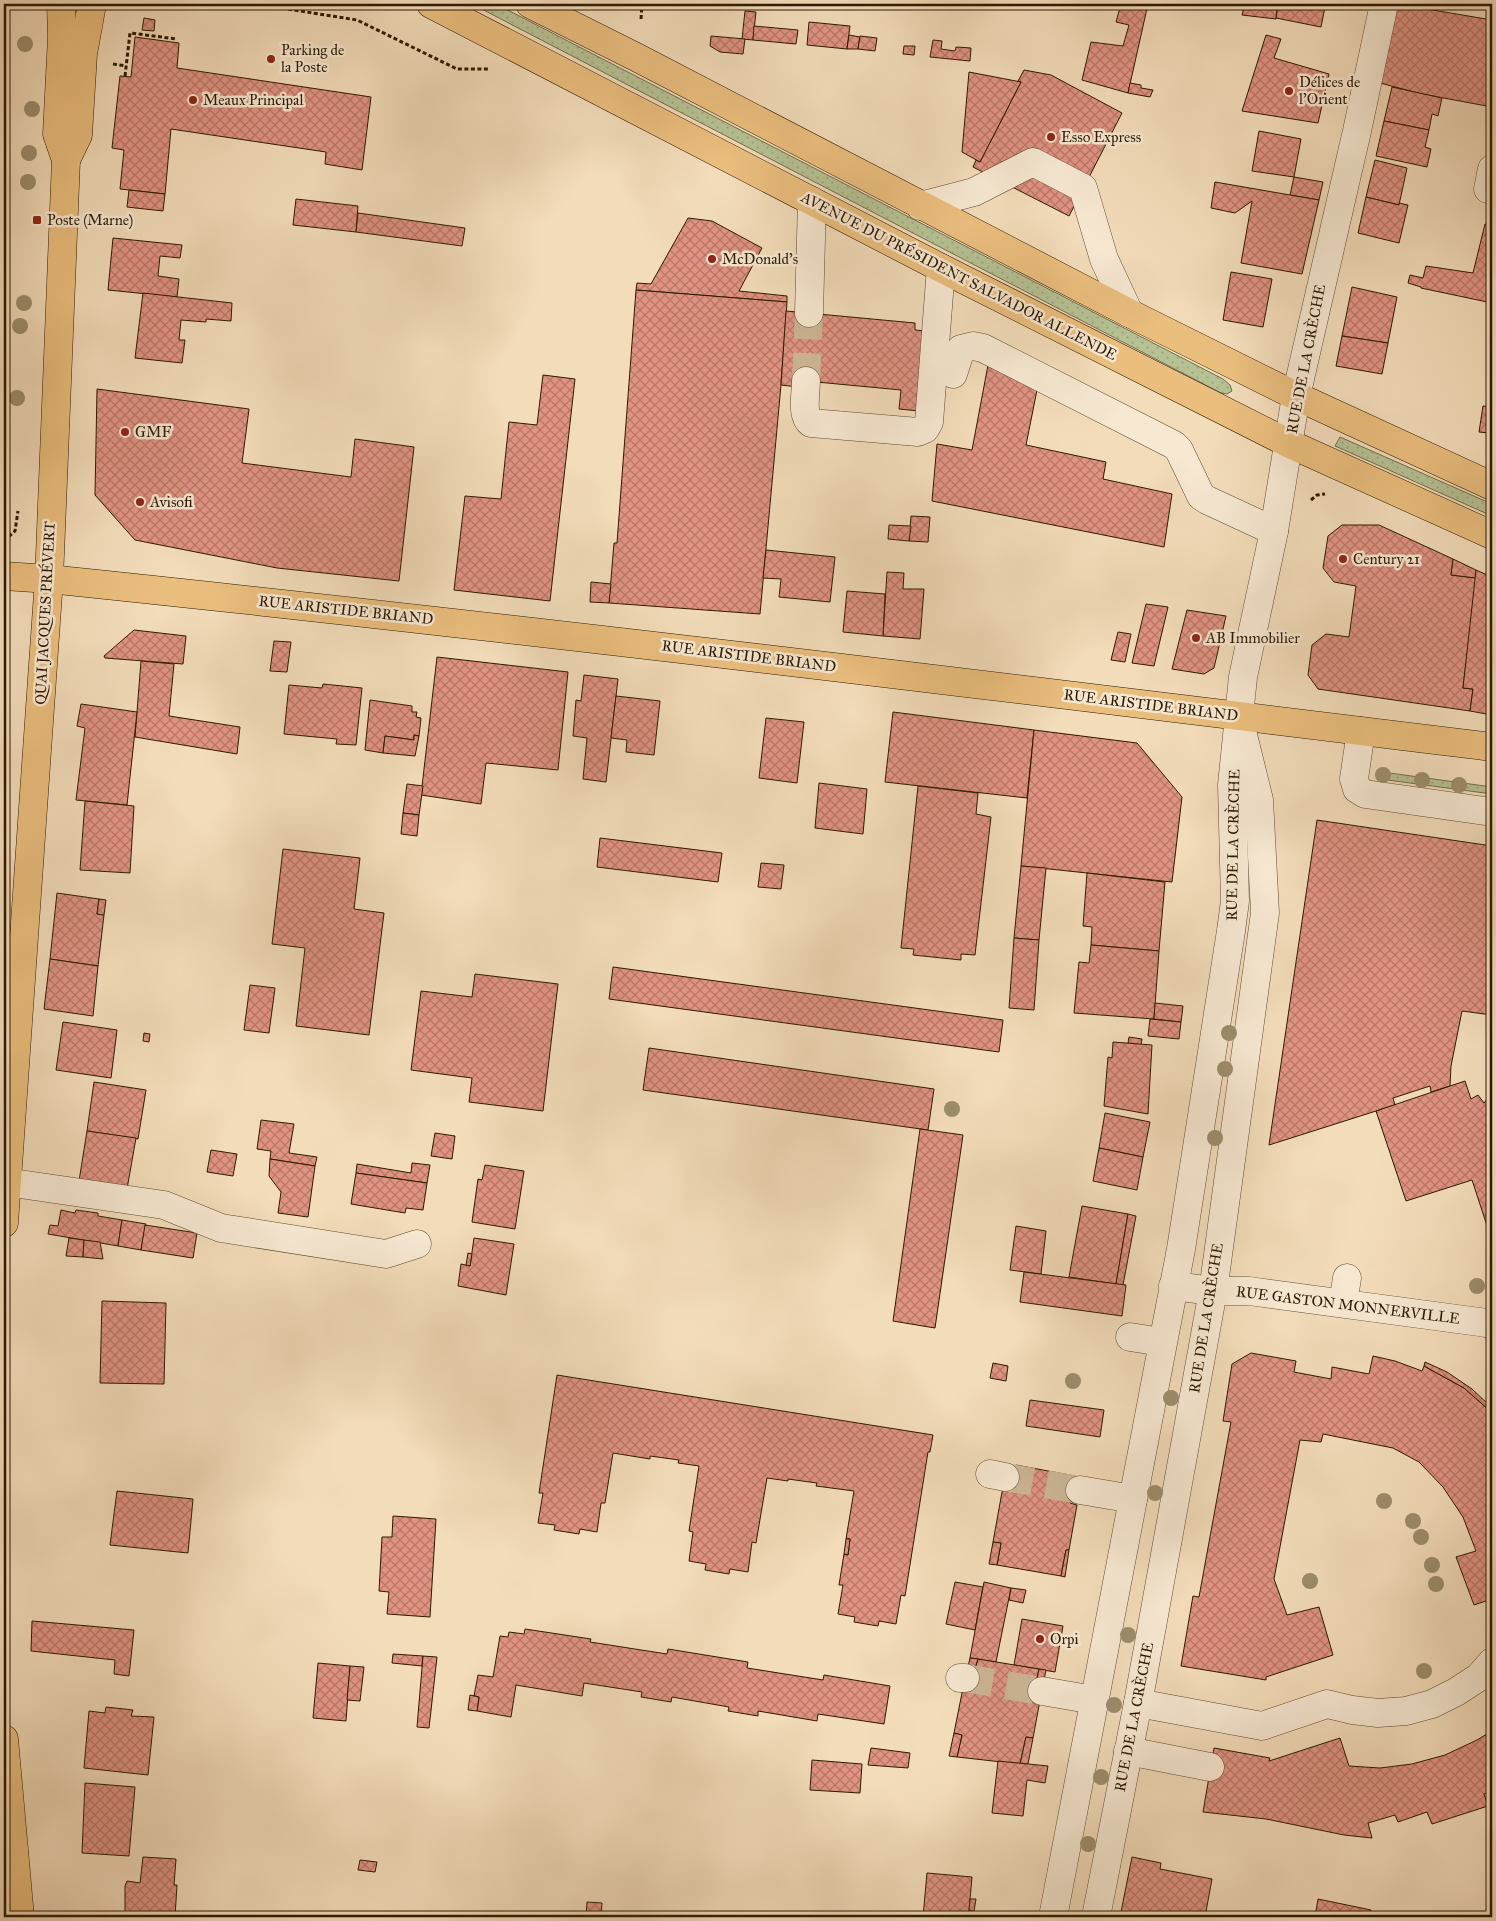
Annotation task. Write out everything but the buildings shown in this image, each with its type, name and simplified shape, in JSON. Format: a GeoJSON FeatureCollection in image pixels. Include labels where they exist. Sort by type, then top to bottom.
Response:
{"type":"FeatureCollection","features":[{"type":"Feature","properties":{"kind":"main road","name":"QUAI JACQUES PRÉVERT"},"geometry":{"type":"LineString","coordinates":[[4,1224],[49,579],[66,160],[57,134],[62,37],[61,4]]}},
{"type":"Feature","properties":{"kind":"main road"},"geometry":{"type":"LineString","coordinates":[[66,160],[78,135],[83,54],[92,4]]}},
{"type":"Feature","properties":{"kind":"main road","name":"AVENUE DU PRÉSIDENT SALVADOR ALLENDE"},"geometry":{"type":"LineString","coordinates":[[431,4],[941,268],[1290,444],[1492,535]]}},
{"type":"Feature","properties":{"kind":"main road"},"geometry":{"type":"LineString","coordinates":[[541,7],[920,206],[1129,313],[1296,396],[1492,486]]}},
{"type":"Feature","properties":{"kind":"main road","name":"RUE ARISTIDE BRIAND"},"geometry":{"type":"LineString","coordinates":[[4,576],[49,579],[454,622],[887,672],[1492,747]]}},
{"type":"Feature","properties":{"kind":"main road"},"geometry":{"type":"LineString","coordinates":[[4,1739],[20,1917]]}},
{"type":"Feature","properties":{"kind":"street","name":"RUE DE LA CRÈCHE"},"geometry":{"type":"LineString","coordinates":[[1053,1917],[1181,1249],[1235,901],[1232,784],[1243,677],[1274,531],[1290,444],[1296,396],[1384,4]]}},
{"type":"Feature","properties":{"kind":"street"},"geometry":{"type":"LineString","coordinates":[[920,206],[974,192],[1033,162],[1083,188],[1104,260],[1129,313]]}},
{"type":"Feature","properties":{"kind":"street"},"geometry":{"type":"LineString","coordinates":[[809,313],[812,201]]}},
{"type":"Feature","properties":{"kind":"street"},"geometry":{"type":"LineString","coordinates":[[806,381],[806,415],[807,421],[811,423],[918,432],[925,430],[929,422],[941,268]]}},
{"type":"Feature","properties":{"kind":"street"},"geometry":{"type":"LineString","coordinates":[[954,374],[961,349],[973,346],[983,348],[1174,445],[1179,450],[1201,496],[1274,531]]}},
{"type":"Feature","properties":{"kind":"street","name":"RUE DE LA CRÈCHE"},"geometry":{"type":"LineString","coordinates":[[1096,1917],[1138,1703],[1213,1290],[1265,913],[1259,800],[1238,716]]}},
{"type":"Feature","properties":{"kind":"street"},"geometry":{"type":"LineString","coordinates":[[1361,731],[1354,780],[1357,789],[1365,794],[1492,812]]}},
{"type":"Feature","properties":{"kind":"street"},"geometry":{"type":"LineString","coordinates":[[6,1182],[164,1205],[221,1228],[386,1254],[417,1244]]}},
{"type":"Feature","properties":{"kind":"street","name":"RUE GASTON MONNERVILLE"},"geometry":{"type":"LineString","coordinates":[[1173,1286],[1213,1290],[1345,1291],[1492,1325]]}},
{"type":"Feature","properties":{"kind":"street"},"geometry":{"type":"LineString","coordinates":[[1130,1337],[1162,1342]]}},
{"type":"Feature","properties":{"kind":"street"},"geometry":{"type":"LineString","coordinates":[[1080,1490],[1133,1500]]}},
{"type":"Feature","properties":{"kind":"street"},"geometry":{"type":"LineString","coordinates":[[1138,1703],[1262,1726],[1326,1704],[1378,1713],[1406,1711],[1432,1704],[1456,1692],[1480,1677],[1492,1662]]}},
{"type":"Feature","properties":{"kind":"street"},"geometry":{"type":"LineString","coordinates":[[1042,1691],[1094,1700]]}},
{"type":"Feature","properties":{"kind":"street"},"geometry":{"type":"LineString","coordinates":[[1128,1751],[1210,1767]]}},
{"type":"Feature","properties":{"kind":"path"},"geometry":{"type":"LineString","coordinates":[[119,6],[158,7],[163,4]]}},
{"type":"Feature","properties":{"kind":"path"},"geometry":{"type":"LineString","coordinates":[[641,19],[642,4]]}},
{"type":"Feature","properties":{"kind":"path"},"geometry":{"type":"LineString","coordinates":[[125,76],[130,33],[177,39]]}},
{"type":"Feature","properties":{"kind":"path"},"geometry":{"type":"LineString","coordinates":[[112,64],[126,66]]}},
{"type":"Feature","properties":{"kind":"path"},"geometry":{"type":"LineString","coordinates":[[4,621],[4,661]]}},
{"type":"Feature","properties":{"kind":"green space"},"geometry":{"type":"Polygon","coordinates":[[[472,4],[496,4],[1223,379],[1230,385],[1232,391],[1227,394],[1221,393],[472,4]]]}},
{"type":"Feature","properties":{"kind":"green space"},"geometry":{"type":"Polygon","coordinates":[[[1340,437],[1492,504],[1492,516],[1335,446],[1340,437]]]}},
{"type":"Feature","properties":{"kind":"green space"},"geometry":{"type":"Polygon","coordinates":[[[1382,772],[1492,787],[1492,794],[1380,779],[1382,772]]]}},
{"type":"Feature","properties":{"kind":"tunnel"},"geometry":{"type":"LineString","coordinates":[[806,381],[809,313]]}},
{"type":"Feature","properties":{"kind":"tunnel"},"geometry":{"type":"LineString","coordinates":[[1005,1477],[1080,1490]]}},
{"type":"Feature","properties":{"kind":"tunnel"},"geometry":{"type":"LineString","coordinates":[[965,1678],[1035,1690]]}},
{"type":"Feature","properties":{"kind":"place","name":"Parking de la Poste"},"geometry":{"type":"Point","coordinates":[271,59]}},
{"type":"Feature","properties":{"kind":"place","name":"Délices de l'Orient"},"geometry":{"type":"Point","coordinates":[1289,91]}},
{"type":"Feature","properties":{"kind":"place","name":"Meaux Principal"},"geometry":{"type":"Point","coordinates":[193,100]}},
{"type":"Feature","properties":{"kind":"place","name":"Esso Express"},"geometry":{"type":"Point","coordinates":[1051,137]}},
{"type":"Feature","properties":{"kind":"place","name":"Poste (Marne)"},"geometry":{"type":"Point","coordinates":[37,220]}},
{"type":"Feature","properties":{"kind":"place","name":"McDonald's"},"geometry":{"type":"Point","coordinates":[712,259]}},
{"type":"Feature","properties":{"kind":"place","name":"GMF"},"geometry":{"type":"Point","coordinates":[125,432]}},
{"type":"Feature","properties":{"kind":"place","name":"Avisofi"},"geometry":{"type":"Point","coordinates":[140,502]}},
{"type":"Feature","properties":{"kind":"place","name":"Century 21"},"geometry":{"type":"Point","coordinates":[1343,559]}},
{"type":"Feature","properties":{"kind":"place","name":"AB Immobilier"},"geometry":{"type":"Point","coordinates":[1196,638]}},
{"type":"Feature","properties":{"kind":"place","name":"Orpi"},"geometry":{"type":"Point","coordinates":[1040,1639]}}]}
